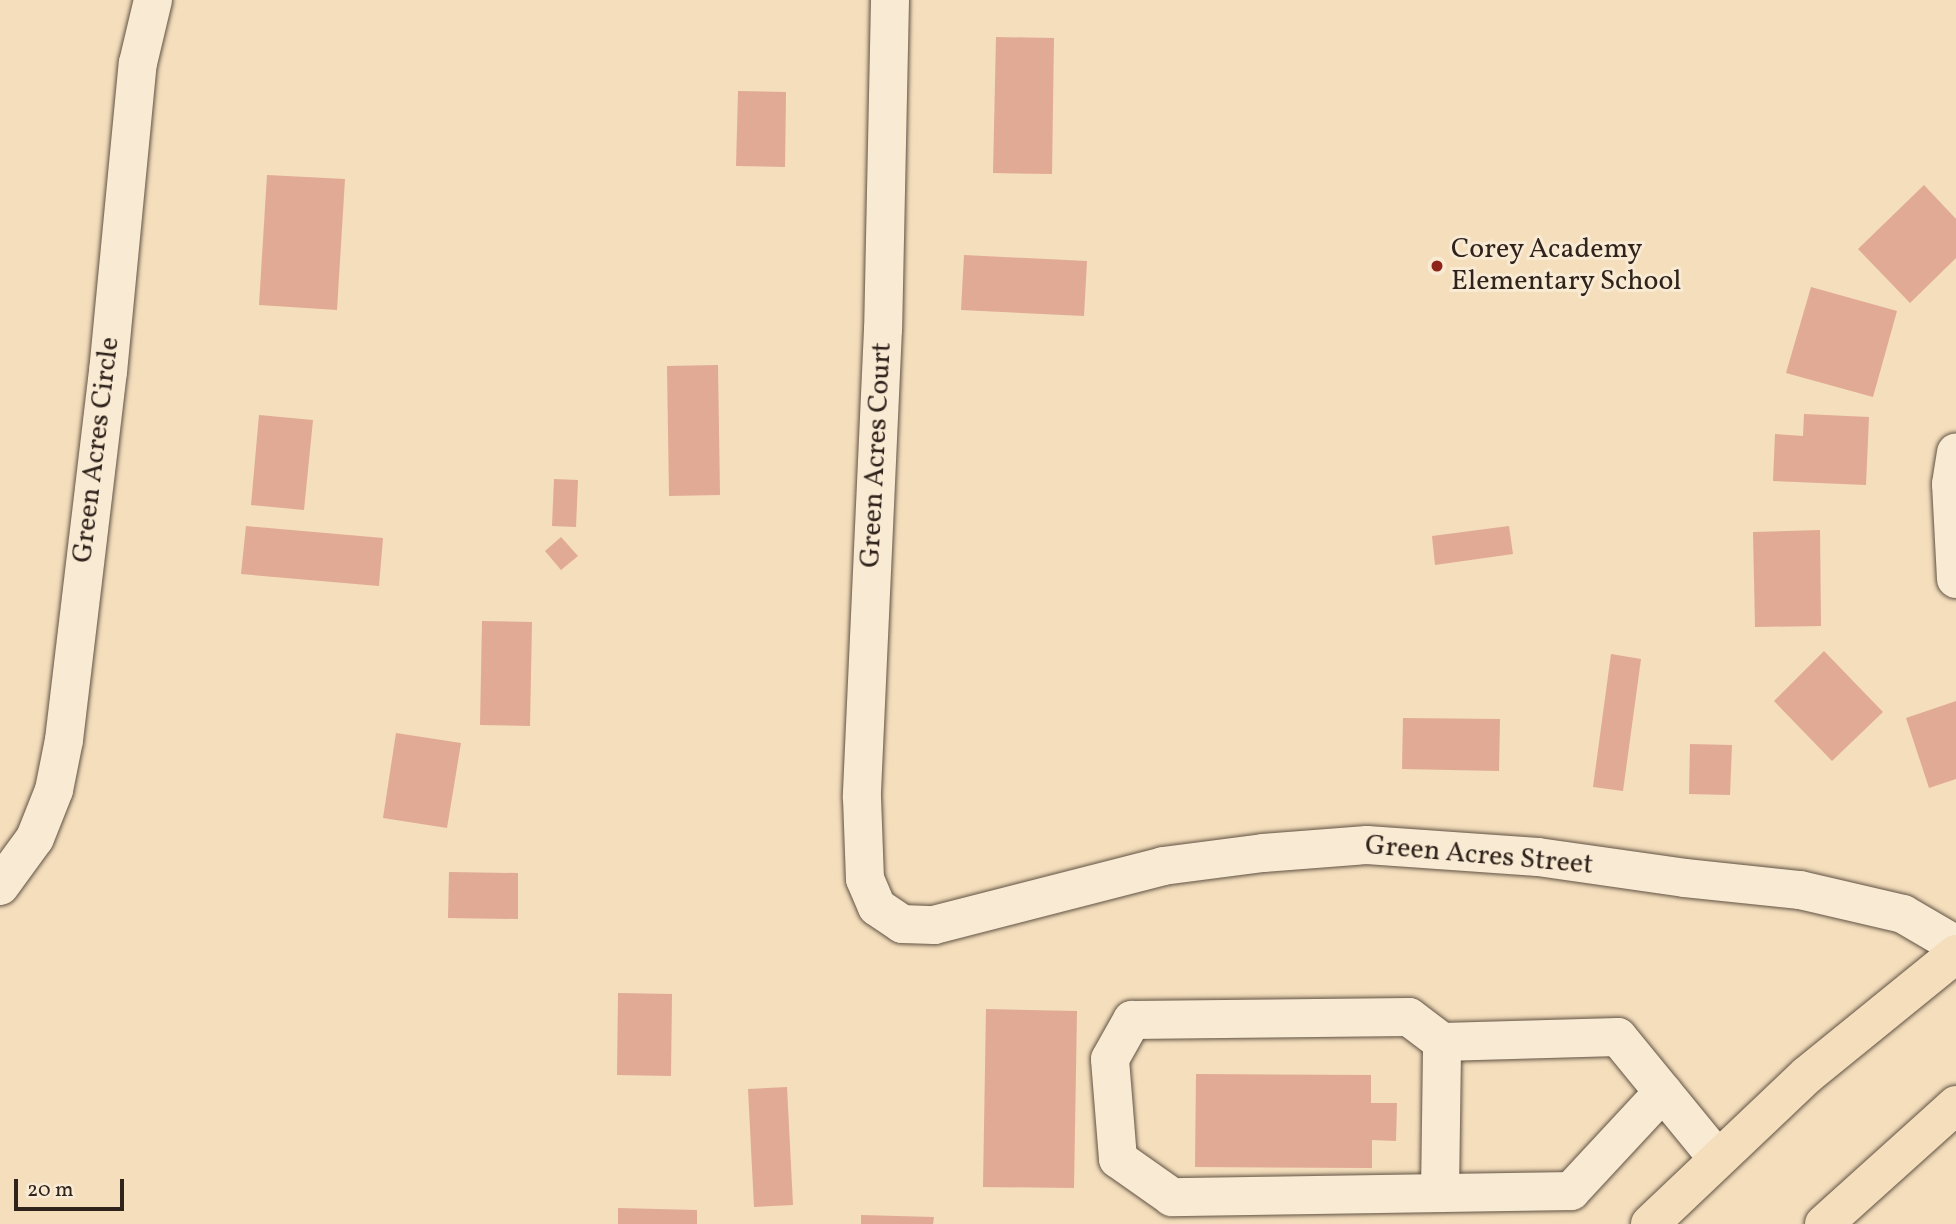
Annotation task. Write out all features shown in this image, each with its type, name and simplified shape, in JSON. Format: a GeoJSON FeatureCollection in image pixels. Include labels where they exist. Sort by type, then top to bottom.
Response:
{"type":"FeatureCollection","features":[{"type":"Feature","properties":{"kind":"main road"},"geometry":{"type":"LineString","coordinates":[[1650,1224],[1807,1075],[1956,954]]}},
{"type":"Feature","properties":{"kind":"main road"},"geometry":{"type":"LineString","coordinates":[[1824,1224],[1956,1105]]}},
{"type":"Feature","properties":{"kind":"street","name":"Green Acres Circle"},"geometry":{"type":"LineString","coordinates":[[0,886],[35,838],[54,790],[64,740],[108,372],[138,63],[153,0]]}},
{"type":"Feature","properties":{"kind":"street","name":"Green Acres Court"},"geometry":{"type":"LineString","coordinates":[[877,907],[865,879],[862,798],[883,329],[890,0]]}},
{"type":"Feature","properties":{"kind":"street"},"geometry":{"type":"LineString","coordinates":[[1956,452],[1951,484],[1956,579]]}},
{"type":"Feature","properties":{"kind":"street","name":"Green Acres Street"},"geometry":{"type":"LineString","coordinates":[[877,907],[902,924],[934,925],[1163,866],[1263,853],[1367,845],[1513,854],[1800,890],[1903,914],[1956,945]]}},
{"type":"Feature","properties":{"kind":"street"},"geometry":{"type":"LineString","coordinates":[[1663,1092],[1571,1191],[1172,1197],[1118,1159],[1110,1059],[1132,1020],[1409,1017],[1442,1042],[1618,1037],[1663,1092],[1717,1158]]}},
{"type":"Feature","properties":{"kind":"street"},"geometry":{"type":"LineString","coordinates":[[1440,1193],[1442,1042]]}},
{"type":"Feature","properties":{"kind":"building"},"geometry":{"type":"Polygon","coordinates":[[[996,37],[1054,38],[1052,174],[993,173],[996,37]]]}},
{"type":"Feature","properties":{"kind":"building"},"geometry":{"type":"Polygon","coordinates":[[[738,91],[786,92],[785,167],[736,166],[738,91]]]}},
{"type":"Feature","properties":{"kind":"building"},"geometry":{"type":"Polygon","coordinates":[[[267,175],[345,179],[337,310],[259,305],[267,175]]]}},
{"type":"Feature","properties":{"kind":"building"},"geometry":{"type":"Polygon","coordinates":[[[1924,185],[1956,219],[1956,258],[1910,303],[1858,249],[1924,185]]]}},
{"type":"Feature","properties":{"kind":"building"},"geometry":{"type":"Polygon","coordinates":[[[964,255],[1087,261],[1084,316],[961,310],[964,255]]]}},
{"type":"Feature","properties":{"kind":"building"},"geometry":{"type":"Polygon","coordinates":[[[1811,287],[1897,311],[1873,397],[1786,373],[1811,287]]]}},
{"type":"Feature","properties":{"kind":"building"},"geometry":{"type":"Polygon","coordinates":[[[718,365],[720,495],[669,496],[667,366],[718,365]]]}},
{"type":"Feature","properties":{"kind":"building"},"geometry":{"type":"Polygon","coordinates":[[[1804,414],[1869,417],[1866,485],[1773,481],[1775,434],[1803,436],[1804,414]]]}},
{"type":"Feature","properties":{"kind":"building"},"geometry":{"type":"Polygon","coordinates":[[[259,415],[313,420],[304,510],[251,505],[259,415]]]}},
{"type":"Feature","properties":{"kind":"building"},"geometry":{"type":"Polygon","coordinates":[[[554,479],[578,480],[576,527],[552,526],[554,479]]]}},
{"type":"Feature","properties":{"kind":"building"},"geometry":{"type":"Polygon","coordinates":[[[246,526],[383,538],[379,586],[241,574],[246,526]]]}},
{"type":"Feature","properties":{"kind":"building"},"geometry":{"type":"Polygon","coordinates":[[[1509,526],[1513,554],[1435,565],[1432,536],[1509,526]]]}},
{"type":"Feature","properties":{"kind":"building"},"geometry":{"type":"Polygon","coordinates":[[[1820,530],[1821,626],[1755,627],[1753,532],[1820,530]]]}},
{"type":"Feature","properties":{"kind":"building"},"geometry":{"type":"Polygon","coordinates":[[[561,537],[578,556],[561,570],[545,551],[561,537]]]}},
{"type":"Feature","properties":{"kind":"building"},"geometry":{"type":"Polygon","coordinates":[[[482,621],[532,622],[530,726],[480,725],[482,621]]]}},
{"type":"Feature","properties":{"kind":"building"},"geometry":{"type":"Polygon","coordinates":[[[1824,651],[1883,712],[1832,761],[1774,701],[1824,651]]]}},
{"type":"Feature","properties":{"kind":"building"},"geometry":{"type":"Polygon","coordinates":[[[1611,654],[1641,659],[1623,791],[1593,787],[1611,654]]]}},
{"type":"Feature","properties":{"kind":"building"},"geometry":{"type":"Polygon","coordinates":[[[1956,701],[1956,779],[1929,788],[1906,718],[1956,701]]]}},
{"type":"Feature","properties":{"kind":"building"},"geometry":{"type":"Polygon","coordinates":[[[1403,718],[1500,719],[1499,771],[1402,769],[1403,718]]]}},
{"type":"Feature","properties":{"kind":"building"},"geometry":{"type":"Polygon","coordinates":[[[396,733],[461,743],[447,828],[383,818],[396,733]]]}},
{"type":"Feature","properties":{"kind":"building"},"geometry":{"type":"Polygon","coordinates":[[[1690,744],[1732,745],[1730,795],[1689,794],[1690,744]]]}},
{"type":"Feature","properties":{"kind":"building"},"geometry":{"type":"Polygon","coordinates":[[[449,872],[518,873],[518,919],[448,918],[449,872]]]}},
{"type":"Feature","properties":{"kind":"building"},"geometry":{"type":"Polygon","coordinates":[[[618,993],[672,994],[671,1076],[617,1075],[618,993]]]}},
{"type":"Feature","properties":{"kind":"building"},"geometry":{"type":"Polygon","coordinates":[[[986,1009],[1077,1011],[1074,1188],[983,1187],[986,1009]]]}},
{"type":"Feature","properties":{"kind":"building"},"geometry":{"type":"Polygon","coordinates":[[[1196,1074],[1371,1075],[1371,1103],[1397,1103],[1396,1141],[1372,1140],[1372,1168],[1195,1167],[1196,1074]]]}},
{"type":"Feature","properties":{"kind":"building"},"geometry":{"type":"Polygon","coordinates":[[[787,1087],[793,1205],[754,1207],[748,1089],[787,1087]]]}},
{"type":"Feature","properties":{"kind":"building"},"geometry":{"type":"Polygon","coordinates":[[[618,1208],[697,1210],[697,1224],[618,1224],[618,1208]]]}},
{"type":"Feature","properties":{"kind":"building"},"geometry":{"type":"Polygon","coordinates":[[[861,1215],[934,1217],[933,1224],[861,1224],[861,1215]]]}},
{"type":"Feature","properties":{"kind":"place","name":"Corey Academy Elementary School"},"geometry":{"type":"Point","coordinates":[1437,266]}}]}
